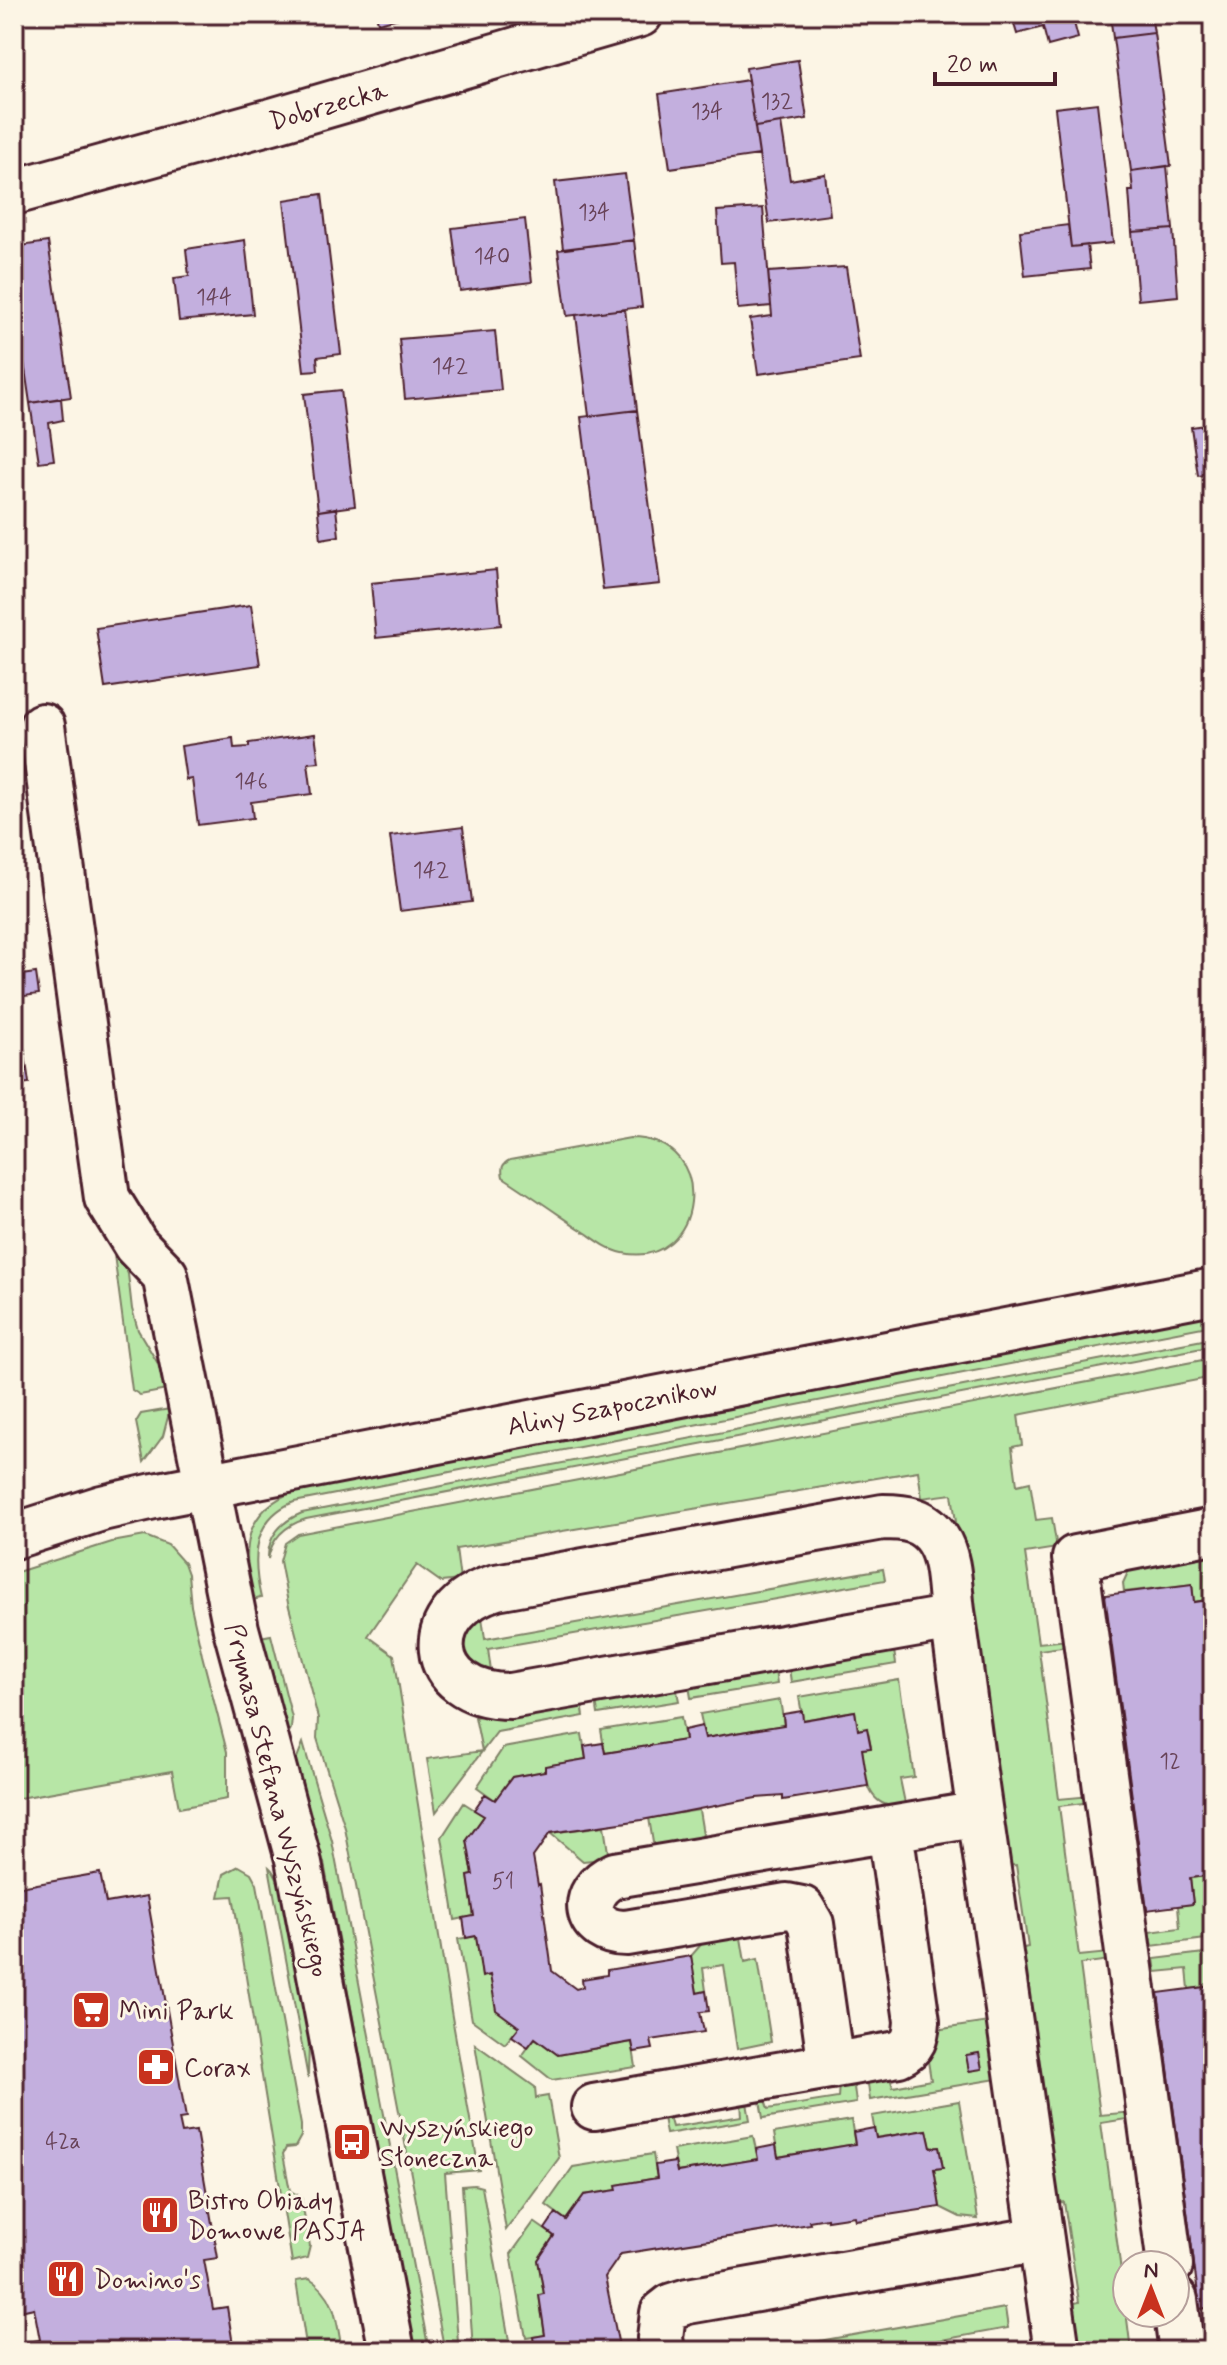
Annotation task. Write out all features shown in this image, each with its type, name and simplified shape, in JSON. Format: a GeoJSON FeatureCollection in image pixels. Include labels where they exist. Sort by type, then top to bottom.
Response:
{"type":"FeatureCollection","features":[{"type":"Feature","properties":{"kind":"street","name":"Dobrzecka"},"geometry":{"type":"LineString","coordinates":[[14,192],[640,14]]}},
{"type":"Feature","properties":{"kind":"street","name":"Prymasa Stefana Wyszyńskiego"},"geometry":{"type":"LineString","coordinates":[[42,726],[107,1198],[136,1245],[165,1275],[242,1656],[298,1859],[392,2351]]}},
{"type":"Feature","properties":{"kind":"street","name":"Aliny Szapocznikow"},"geometry":{"type":"LineString","coordinates":[[14,1536],[102,1508],[207,1485],[1213,1291]]}},
{"type":"Feature","properties":{"kind":"street"},"geometry":{"type":"LineString","coordinates":[[953,1618],[510,1696],[484,1694],[464,1686],[449,1671],[443,1648],[448,1620],[458,1606],[474,1595],[496,1587],[883,1517],[918,1521],[939,1541],[944,1555],[953,1618],[980,1814],[1057,2351]]}},
{"type":"Feature","properties":{"kind":"street"},"geometry":{"type":"LineString","coordinates":[[1168,2249],[1075,1558],[1213,1531]]}},
{"type":"Feature","properties":{"kind":"street"},"geometry":{"type":"LineString","coordinates":[[831,2066],[811,1924],[802,1909],[787,1906],[618,1933],[598,1926],[592,1911],[591,1897],[598,1883],[615,1875],[980,1814]]}},
{"type":"Feature","properties":{"kind":"street"},"geometry":{"type":"LineString","coordinates":[[594,2107],[898,2054],[913,2044],[917,2021],[890,1830]]}},
{"type":"Feature","properties":{"kind":"street"},"geometry":{"type":"LineString","coordinates":[[662,2351],[663,2313],[672,2306],[688,2301],[1041,2239]]}},
{"type":"Feature","properties":{"kind":"green space"},"geometry":{"type":"Polygon","coordinates":[[[630,1138],[659,1144],[679,1158],[689,1179],[691,1202],[685,1224],[671,1242],[650,1253],[623,1253],[606,1246],[503,1177],[503,1167],[510,1160],[630,1138]]]}},
{"type":"Feature","properties":{"kind":"green space"},"geometry":{"type":"Polygon","coordinates":[[[111,1232],[128,1274],[138,1330],[160,1367],[167,1390],[140,1395],[132,1390],[111,1232]]]}},
{"type":"Feature","properties":{"kind":"green space"},"geometry":{"type":"Polygon","coordinates":[[[1213,1314],[1213,1325],[294,1502],[280,1509],[263,1529],[256,1555],[261,1598],[252,1600],[247,1565],[250,1534],[256,1520],[266,1509],[279,1498],[298,1490],[1213,1314]]]}},
{"type":"Feature","properties":{"kind":"green space"},"geometry":{"type":"Polygon","coordinates":[[[1213,1338],[1213,1346],[306,1519],[281,1533],[268,1559],[270,1543],[277,1530],[302,1513],[1213,1338]]]}},
{"type":"Feature","properties":{"kind":"green space"},"geometry":{"type":"Polygon","coordinates":[[[1213,1358],[1213,1377],[1018,1415],[1022,1445],[1012,1447],[1017,1485],[1030,1482],[1036,1520],[1052,1518],[1057,1548],[1025,1553],[1038,1643],[1069,1640],[1070,1646],[1039,1650],[1059,1799],[1091,1796],[1091,1802],[1059,1806],[1079,1956],[1109,1953],[1110,1960],[1080,1964],[1100,2115],[1133,2112],[1133,2118],[1101,2123],[1118,2249],[1111,2249],[1111,2329],[1128,2329],[1131,2351],[1073,2351],[1066,2305],[1079,2302],[1064,2202],[1054,2203],[1015,1950],[1028,1947],[1016,1865],[1005,1866],[952,1494],[922,1498],[918,1471],[456,1549],[460,1580],[441,1582],[417,1565],[368,1636],[394,1655],[479,2170],[445,2173],[458,2342],[443,2342],[345,1828],[317,1738],[318,1718],[288,1603],[280,1561],[285,1543],[298,1534],[1213,1358]]]}},
{"type":"Feature","properties":{"kind":"green space"},"geometry":{"type":"Polygon","coordinates":[[[170,1409],[163,1436],[144,1462],[136,1422],[141,1414],[170,1409]]]}},
{"type":"Feature","properties":{"kind":"green space"},"geometry":{"type":"Polygon","coordinates":[[[145,1536],[168,1545],[184,1563],[188,1574],[191,1606],[227,1752],[227,1799],[179,1808],[172,1771],[14,1799],[14,1573],[112,1542],[145,1536]]]}},
{"type":"Feature","properties":{"kind":"green space"},"geometry":{"type":"Polygon","coordinates":[[[1208,1555],[1213,1581],[1213,1645],[1207,1600],[1194,1602],[1192,1584],[1124,1592],[1123,1583],[1129,1570],[1208,1555]]]}},
{"type":"Feature","properties":{"kind":"green space"},"geometry":{"type":"Polygon","coordinates":[[[883,1569],[885,1580],[488,1649],[492,1679],[457,1653],[456,1643],[481,1610],[485,1639],[883,1569]]]}},
{"type":"Feature","properties":{"kind":"green space"},"geometry":{"type":"Polygon","coordinates":[[[271,1635],[292,1718],[287,1735],[260,1637],[271,1635]]]}},
{"type":"Feature","properties":{"kind":"green space"},"geometry":{"type":"Polygon","coordinates":[[[893,1644],[896,1664],[791,1682],[788,1661],[893,1644]]]}},
{"type":"Feature","properties":{"kind":"green space"},"geometry":{"type":"Polygon","coordinates":[[[774,1664],[777,1684],[691,1698],[688,1679],[774,1664]]]}},
{"type":"Feature","properties":{"kind":"green space"},"geometry":{"type":"Polygon","coordinates":[[[899,1680],[914,1777],[900,1779],[906,1808],[883,1803],[870,1791],[862,1749],[871,1748],[867,1729],[858,1730],[855,1711],[803,1720],[799,1697],[899,1680]]]}},
{"type":"Feature","properties":{"kind":"green space"},"geometry":{"type":"Polygon","coordinates":[[[675,1681],[679,1701],[598,1714],[595,1694],[675,1681]]]}},
{"type":"Feature","properties":{"kind":"green space"},"geometry":{"type":"Polygon","coordinates":[[[581,1697],[584,1716],[497,1732],[436,1812],[427,1759],[482,1751],[475,1717],[581,1697]]]}},
{"type":"Feature","properties":{"kind":"green space"},"geometry":{"type":"Polygon","coordinates":[[[780,1700],[784,1725],[705,1738],[700,1714],[780,1700]]]}},
{"type":"Feature","properties":{"kind":"green space"},"geometry":{"type":"Polygon","coordinates":[[[681,1717],[685,1740],[605,1753],[601,1730],[681,1717]]]}},
{"type":"Feature","properties":{"kind":"green space"},"geometry":{"type":"Polygon","coordinates":[[[582,1734],[586,1759],[545,1766],[545,1771],[512,1777],[495,1800],[477,1787],[503,1748],[582,1734]]]}},
{"type":"Feature","properties":{"kind":"green space"},"geometry":{"type":"Polygon","coordinates":[[[303,1743],[332,1841],[429,2351],[415,2351],[324,1863],[295,1763],[303,1743]]]}},
{"type":"Feature","properties":{"kind":"green space"},"geometry":{"type":"Polygon","coordinates":[[[464,1803],[484,1816],[467,1840],[473,1875],[468,1876],[474,1916],[455,1920],[442,1837],[464,1803]]]}},
{"type":"Feature","properties":{"kind":"green space"},"geometry":{"type":"Polygon","coordinates":[[[699,1810],[703,1834],[698,1843],[654,1849],[649,1818],[699,1810]]]}},
{"type":"Feature","properties":{"kind":"green space"},"geometry":{"type":"Polygon","coordinates":[[[604,1826],[608,1852],[603,1859],[583,1861],[550,1833],[604,1826]]]}},
{"type":"Feature","properties":{"kind":"green space"},"geometry":{"type":"Polygon","coordinates":[[[239,1866],[251,1873],[257,1884],[301,2125],[301,2136],[295,2147],[286,2148],[283,2154],[290,2191],[301,2197],[310,2246],[307,2258],[292,2262],[233,1896],[219,1897],[224,1874],[239,1866]]]}},
{"type":"Feature","properties":{"kind":"green space"},"geometry":{"type":"Polygon","coordinates":[[[269,1867],[283,1895],[294,1943],[308,2028],[308,2078],[269,1867]]]}},
{"type":"Feature","properties":{"kind":"green space"},"geometry":{"type":"Polygon","coordinates":[[[1213,1875],[1213,1938],[1152,1946],[1149,1932],[1180,1928],[1178,1906],[1193,1904],[1190,1878],[1213,1875]]]}},
{"type":"Feature","properties":{"kind":"green space"},"geometry":{"type":"Polygon","coordinates":[[[740,1932],[745,1962],[758,1959],[771,2042],[737,2049],[724,1965],[703,1968],[706,1991],[697,1993],[691,1956],[705,1940],[740,1932]]]}},
{"type":"Feature","properties":{"kind":"green space"},"geometry":{"type":"Polygon","coordinates":[[[476,1936],[482,1976],[490,1975],[519,2027],[505,2044],[472,2020],[458,1939],[476,1936]]]}},
{"type":"Feature","properties":{"kind":"green space"},"geometry":{"type":"Polygon","coordinates":[[[1213,1952],[1213,1986],[1189,1989],[1187,1969],[1156,1972],[1154,1959],[1213,1952]]]}},
{"type":"Feature","properties":{"kind":"green space"},"geometry":{"type":"Polygon","coordinates":[[[988,2022],[1003,2078],[870,2100],[867,2076],[889,2075],[893,2087],[931,2080],[928,2061],[936,2030],[988,2022]]]}},
{"type":"Feature","properties":{"kind":"green space"},"geometry":{"type":"Polygon","coordinates":[[[535,2038],[558,2055],[632,2042],[636,2067],[552,2080],[522,2056],[535,2038]]]}},
{"type":"Feature","properties":{"kind":"green space"},"geometry":{"type":"Polygon","coordinates":[[[475,2044],[535,2087],[536,2098],[548,2096],[559,2158],[506,2230],[475,2044]]]}},
{"type":"Feature","properties":{"kind":"green space"},"geometry":{"type":"Polygon","coordinates":[[[853,2079],[856,2103],[763,2118],[759,2095],[764,2097],[768,2109],[838,2098],[839,2083],[853,2079]]]}},
{"type":"Feature","properties":{"kind":"green space"},"geometry":{"type":"Polygon","coordinates":[[[746,2097],[750,2120],[666,2134],[662,2112],[669,2116],[672,2127],[742,2116],[741,2103],[746,2097]]]}},
{"type":"Feature","properties":{"kind":"green space"},"geometry":{"type":"Polygon","coordinates":[[[959,2101],[978,2219],[960,2217],[940,2207],[934,2169],[943,2168],[939,2147],[931,2148],[927,2130],[876,2138],[872,2116],[959,2101]]]}},
{"type":"Feature","properties":{"kind":"green space"},"geometry":{"type":"Polygon","coordinates":[[[851,2120],[855,2144],[778,2157],[774,2133],[851,2120]]]}},
{"type":"Feature","properties":{"kind":"green space"},"geometry":{"type":"Polygon","coordinates":[[[753,2136],[758,2159],[677,2172],[673,2150],[753,2136]]]}},
{"type":"Feature","properties":{"kind":"green space"},"geometry":{"type":"Polygon","coordinates":[[[653,2154],[657,2178],[616,2185],[617,2190],[584,2195],[566,2220],[546,2205],[573,2167],[653,2154]]]}},
{"type":"Feature","properties":{"kind":"green space"},"geometry":{"type":"Polygon","coordinates":[[[462,2186],[482,2187],[510,2346],[473,2350],[462,2186]]]}},
{"type":"Feature","properties":{"kind":"green space"},"geometry":{"type":"Polygon","coordinates":[[[534,2222],[554,2236],[538,2260],[544,2294],[539,2295],[545,2335],[526,2338],[511,2254],[534,2222]]]}},
{"type":"Feature","properties":{"kind":"green space"},"geometry":{"type":"Polygon","coordinates":[[[309,2279],[330,2301],[342,2351],[307,2351],[296,2281],[309,2279]]]}},
{"type":"Feature","properties":{"kind":"green space"},"geometry":{"type":"Polygon","coordinates":[[[1005,2308],[1008,2328],[880,2351],[763,2351],[1005,2308]]]}},
{"type":"Feature","properties":{"kind":"building"},"geometry":{"type":"Polygon","coordinates":[[[376,14],[416,14],[378,23],[376,14]]]}},
{"type":"Feature","properties":{"kind":"building"},"geometry":{"type":"Polygon","coordinates":[[[1011,14],[1090,14],[1073,19],[1078,38],[1048,46],[1043,27],[1017,34],[1011,14]]]}},
{"type":"Feature","properties":{"kind":"building"},"geometry":{"type":"Polygon","coordinates":[[[1110,14],[1151,14],[1154,33],[1113,38],[1110,14]]]}},
{"type":"Feature","properties":{"kind":"building"},"geometry":{"type":"Polygon","coordinates":[[[1154,33],[1171,166],[1131,171],[1113,38],[1154,33]]]}},
{"type":"Feature","properties":{"kind":"building"},"geometry":{"type":"Polygon","coordinates":[[[798,60],[807,119],[755,127],[746,68],[798,60]]]}},
{"type":"Feature","properties":{"kind":"building"},"geometry":{"type":"Polygon","coordinates":[[[748,80],[759,155],[670,168],[659,94],[748,80]]]}},
{"type":"Feature","properties":{"kind":"building"},"geometry":{"type":"Polygon","coordinates":[[[1097,103],[1113,243],[1071,247],[1055,108],[1097,103]]]}},
{"type":"Feature","properties":{"kind":"building"},"geometry":{"type":"Polygon","coordinates":[[[781,123],[790,180],[825,174],[830,215],[769,223],[755,127],[781,123]]]}},
{"type":"Feature","properties":{"kind":"building"},"geometry":{"type":"Polygon","coordinates":[[[1167,166],[1173,229],[1132,232],[1131,171],[1167,166]]]}},
{"type":"Feature","properties":{"kind":"building"},"geometry":{"type":"Polygon","coordinates":[[[625,174],[634,240],[563,249],[555,182],[625,174]]]}},
{"type":"Feature","properties":{"kind":"building"},"geometry":{"type":"Polygon","coordinates":[[[322,194],[341,354],[317,357],[318,370],[304,371],[284,200],[322,194]]]}},
{"type":"Feature","properties":{"kind":"building"},"geometry":{"type":"Polygon","coordinates":[[[763,208],[771,306],[738,309],[734,262],[721,263],[717,211],[763,208]]]}},
{"type":"Feature","properties":{"kind":"building"},"geometry":{"type":"Polygon","coordinates":[[[525,219],[532,282],[460,291],[452,228],[525,219]]]}},
{"type":"Feature","properties":{"kind":"building"},"geometry":{"type":"Polygon","coordinates":[[[1068,225],[1071,247],[1087,245],[1090,269],[1025,276],[1020,231],[1068,225]]]}},
{"type":"Feature","properties":{"kind":"building"},"geometry":{"type":"Polygon","coordinates":[[[1173,229],[1178,296],[1138,300],[1132,232],[1173,229]]]}},
{"type":"Feature","properties":{"kind":"building"},"geometry":{"type":"Polygon","coordinates":[[[245,240],[253,314],[179,321],[174,278],[189,276],[186,249],[245,240]]]}},
{"type":"Feature","properties":{"kind":"building"},"geometry":{"type":"Polygon","coordinates":[[[634,240],[642,307],[567,316],[558,250],[634,240]]]}},
{"type":"Feature","properties":{"kind":"building"},"geometry":{"type":"Polygon","coordinates":[[[48,242],[71,397],[30,403],[14,295],[14,247],[48,242]]]}},
{"type":"Feature","properties":{"kind":"building"},"geometry":{"type":"Polygon","coordinates":[[[846,267],[860,360],[758,374],[750,319],[772,316],[768,272],[846,267]]]}},
{"type":"Feature","properties":{"kind":"building"},"geometry":{"type":"Polygon","coordinates":[[[625,309],[637,410],[589,416],[576,315],[625,309]]]}},
{"type":"Feature","properties":{"kind":"building"},"geometry":{"type":"Polygon","coordinates":[[[495,331],[501,390],[405,399],[399,339],[495,331]]]}},
{"type":"Feature","properties":{"kind":"building"},"geometry":{"type":"Polygon","coordinates":[[[341,390],[355,506],[318,511],[304,394],[341,390]]]}},
{"type":"Feature","properties":{"kind":"building"},"geometry":{"type":"Polygon","coordinates":[[[61,398],[63,420],[49,423],[54,460],[39,462],[30,403],[61,398]]]}},
{"type":"Feature","properties":{"kind":"building"},"geometry":{"type":"Polygon","coordinates":[[[637,410],[660,584],[603,590],[581,417],[637,410]]]}},
{"type":"Feature","properties":{"kind":"building"},"geometry":{"type":"Polygon","coordinates":[[[1213,424],[1213,474],[1198,476],[1191,427],[1213,424]]]}},
{"type":"Feature","properties":{"kind":"building"},"geometry":{"type":"Polygon","coordinates":[[[336,508],[339,536],[321,539],[318,511],[336,508]]]}},
{"type":"Feature","properties":{"kind":"building"},"geometry":{"type":"Polygon","coordinates":[[[496,570],[501,625],[376,638],[371,583],[496,570]]]}},
{"type":"Feature","properties":{"kind":"building"},"geometry":{"type":"Polygon","coordinates":[[[251,605],[260,665],[105,688],[96,628],[251,605]]]}},
{"type":"Feature","properties":{"kind":"building"},"geometry":{"type":"Polygon","coordinates":[[[315,734],[319,762],[308,763],[312,794],[251,802],[253,818],[198,825],[192,779],[186,780],[181,746],[233,738],[234,748],[249,747],[249,743],[315,734]]]}},
{"type":"Feature","properties":{"kind":"building"},"geometry":{"type":"Polygon","coordinates":[[[463,827],[472,902],[400,911],[390,836],[463,827]]]}},
{"type":"Feature","properties":{"kind":"building"},"geometry":{"type":"Polygon","coordinates":[[[36,973],[39,994],[17,997],[29,1083],[14,1085],[14,976],[36,973]]]}},
{"type":"Feature","properties":{"kind":"building"},"geometry":{"type":"Polygon","coordinates":[[[1192,1584],[1194,1602],[1207,1600],[1213,1645],[1213,1875],[1190,1878],[1193,1904],[1147,1910],[1105,1595],[1192,1584]]]}},
{"type":"Feature","properties":{"kind":"building"},"geometry":{"type":"Polygon","coordinates":[[[802,1711],[803,1720],[855,1711],[858,1730],[867,1728],[871,1748],[862,1749],[868,1786],[783,1800],[783,1796],[756,1798],[642,1820],[550,1833],[533,1857],[540,1884],[552,1971],[576,1989],[583,1987],[582,1979],[607,1975],[607,1970],[691,1956],[697,1993],[706,1991],[709,2011],[700,2012],[704,2032],[651,2040],[653,2049],[634,2052],[632,2042],[558,2055],[535,2038],[528,2047],[512,2036],[519,2027],[496,2010],[490,1975],[482,1977],[476,1936],[466,1938],[463,1918],[474,1916],[468,1876],[473,1875],[467,1840],[484,1816],[474,1810],[485,1794],[495,1800],[512,1777],[545,1771],[545,1766],[586,1759],[584,1746],[603,1743],[605,1753],[685,1740],[684,1730],[702,1726],[705,1738],[784,1725],[783,1714],[802,1711]]]}},
{"type":"Feature","properties":{"kind":"building","name":"Mini Park"},"geometry":{"type":"Polygon","coordinates":[[[100,1873],[106,1903],[147,1896],[186,2118],[179,2119],[182,2133],[196,2131],[218,2258],[204,2260],[213,2309],[227,2307],[234,2351],[27,2351],[26,2342],[40,2340],[34,2308],[20,2311],[14,2277],[14,1888],[100,1873]]]}},
{"type":"Feature","properties":{"kind":"building"},"geometry":{"type":"Polygon","coordinates":[[[1213,1986],[1213,2307],[1200,2309],[1158,1993],[1213,1986]]]}},
{"type":"Feature","properties":{"kind":"building"},"geometry":{"type":"Polygon","coordinates":[[[979,2053],[982,2069],[969,2071],[966,2055],[979,2053]]]}},
{"type":"Feature","properties":{"kind":"building"},"geometry":{"type":"Polygon","coordinates":[[[874,2128],[876,2138],[927,2130],[931,2148],[939,2147],[943,2168],[934,2169],[940,2207],[855,2220],[854,2216],[827,2218],[809,2221],[810,2224],[621,2254],[605,2277],[620,2351],[535,2351],[533,2337],[545,2335],[539,2295],[544,2294],[538,2260],[554,2236],[545,2229],[556,2213],[566,2220],[584,2195],[617,2190],[616,2185],[657,2178],[655,2165],[675,2162],[677,2172],[758,2159],[756,2149],[776,2145],[778,2157],[855,2144],[853,2132],[874,2128]]]}},
{"type":"Feature","properties":{"kind":"place","name":"Mini Park"},"geometry":{"type":"Point","coordinates":[91,2010]}},
{"type":"Feature","properties":{"kind":"place","name":"Corax"},"geometry":{"type":"Point","coordinates":[156,2067]}},
{"type":"Feature","properties":{"kind":"place","name":"Wyszyńskiego Słoneczna"},"geometry":{"type":"Point","coordinates":[352,2142]}},
{"type":"Feature","properties":{"kind":"place","name":"Bistro Obiady Domowe PASJA"},"geometry":{"type":"Point","coordinates":[160,2215]}},
{"type":"Feature","properties":{"kind":"place","name":"Domino's"},"geometry":{"type":"Point","coordinates":[66,2279]}}]}
